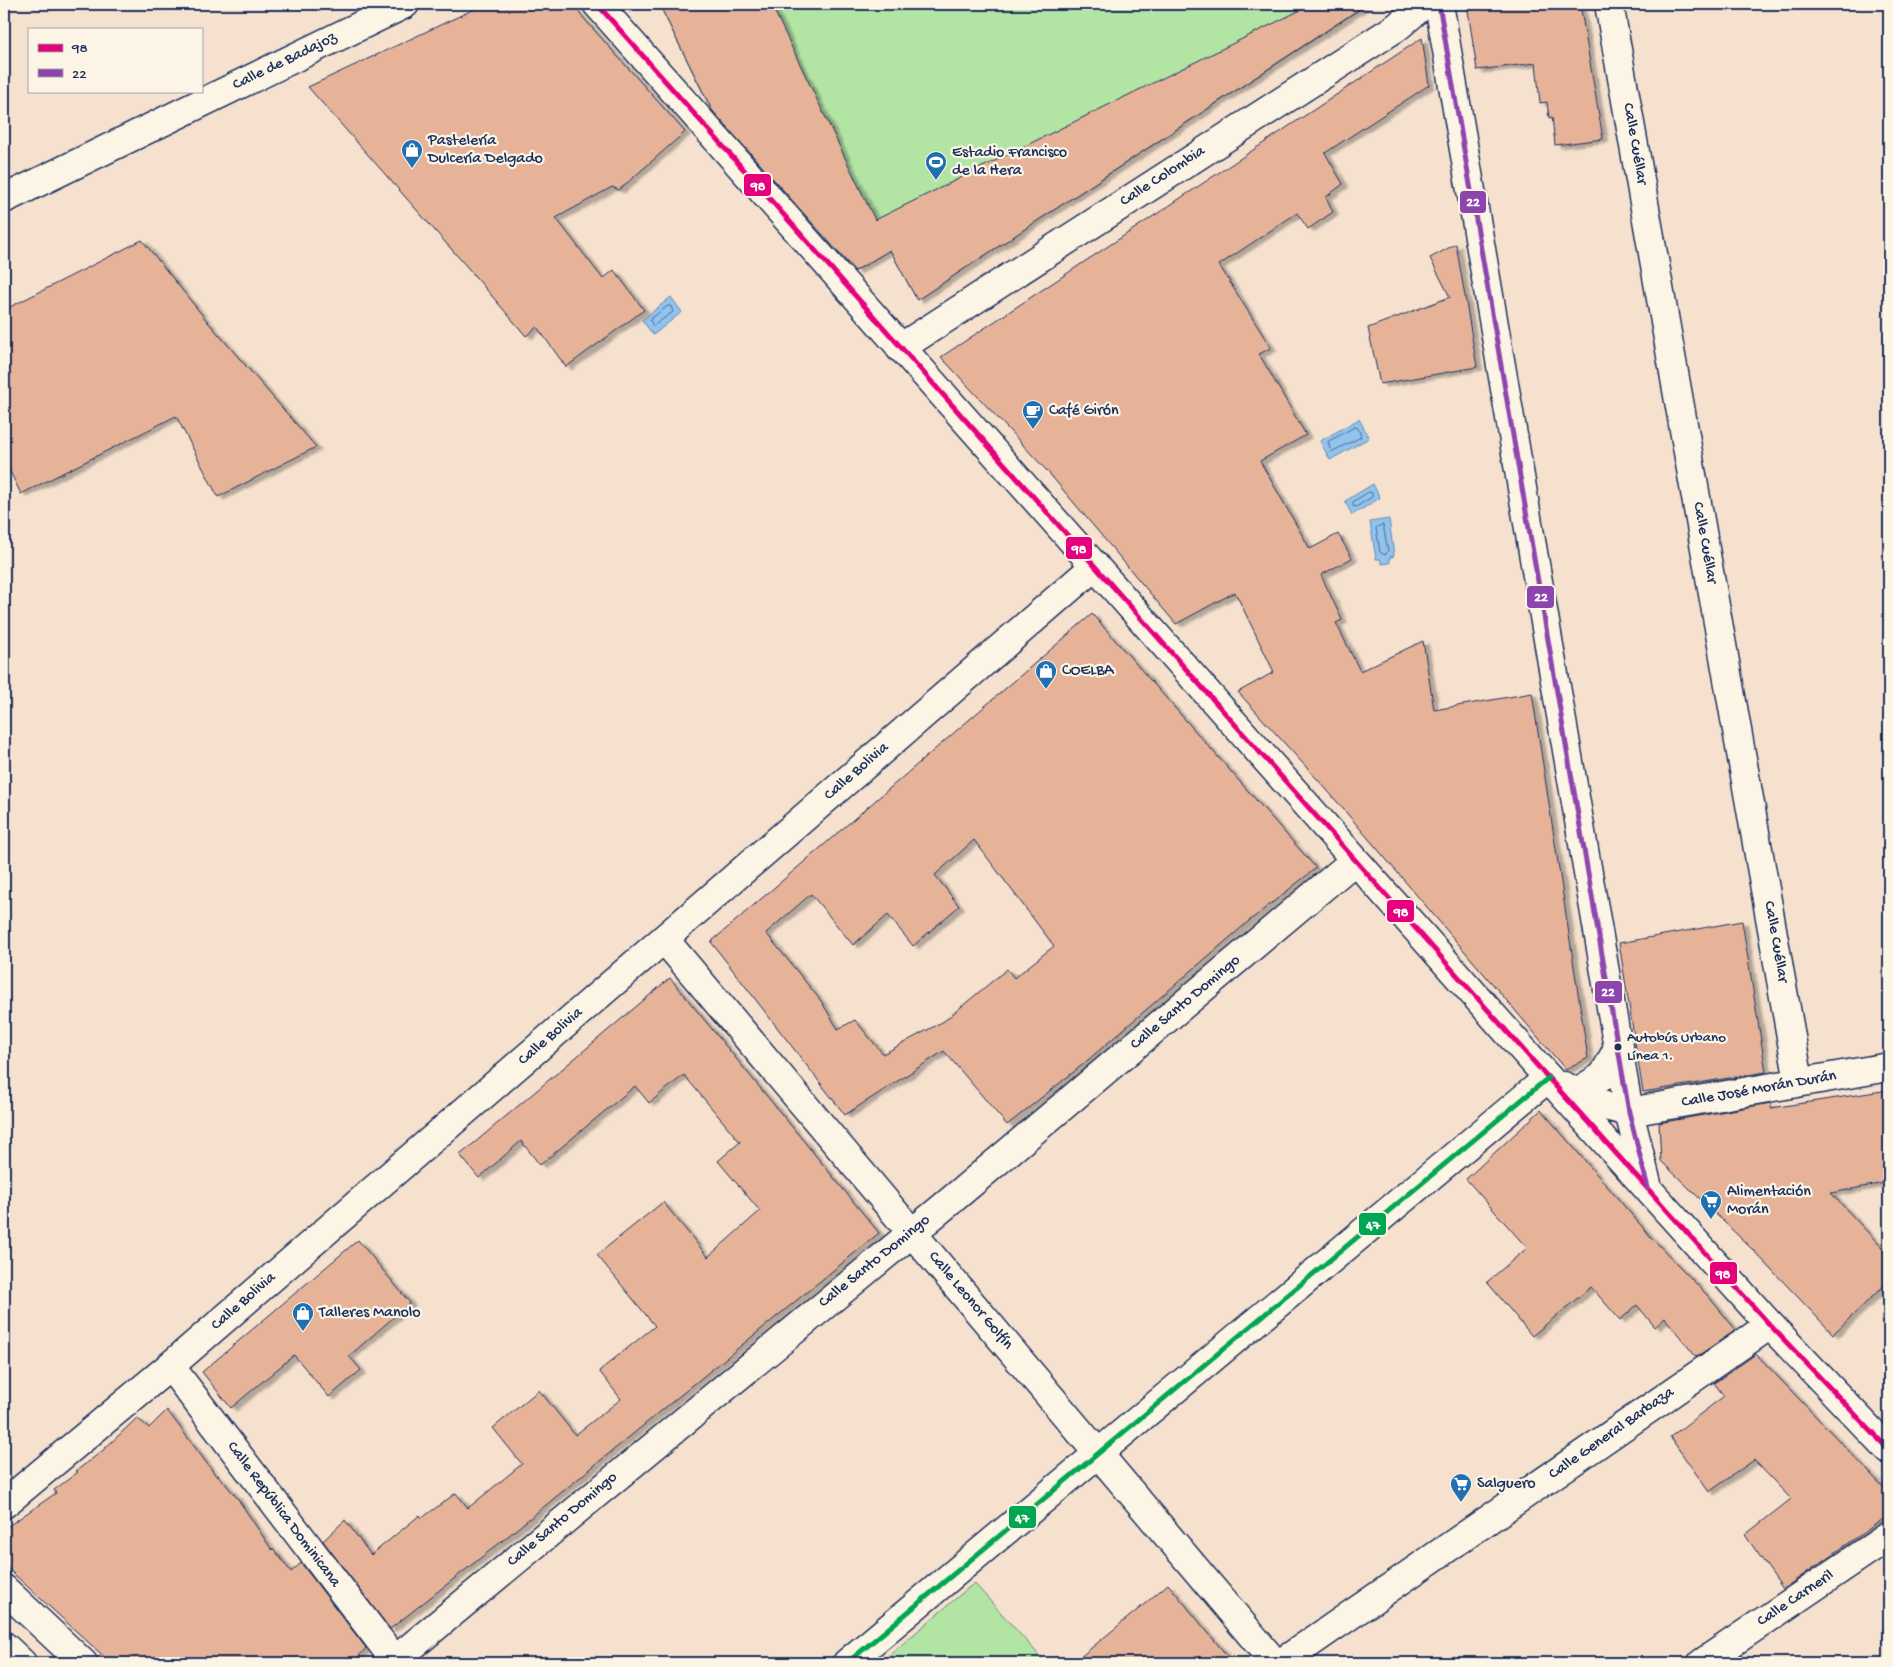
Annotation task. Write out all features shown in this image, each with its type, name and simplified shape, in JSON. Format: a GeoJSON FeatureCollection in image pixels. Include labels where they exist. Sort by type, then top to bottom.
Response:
{"type":"FeatureCollection","features":[{"type":"Feature","properties":{"kind":"street","name":"Calle de Badajoz"},"geometry":{"type":"LineString","coordinates":[[4,199],[405,4]]}},
{"type":"Feature","properties":{"kind":"street"},"geometry":{"type":"LineString","coordinates":[[597,4],[1354,861],[1770,1325],[1889,1450]]}},
{"type":"Feature","properties":{"kind":"street","name":"Calle Colombia"},"geometry":{"type":"LineString","coordinates":[[900,348],[1397,26],[1424,4]]}},
{"type":"Feature","properties":{"kind":"street"},"geometry":{"type":"LineString","coordinates":[[1439,4],[1629,1112],[1648,1188]]}},
{"type":"Feature","properties":{"kind":"street","name":"Calle Cuéllar"},"geometry":{"type":"LineString","coordinates":[[1609,4],[1799,1082]]}},
{"type":"Feature","properties":{"kind":"street","name":"Calle Bolivia"},"geometry":{"type":"LineString","coordinates":[[4,1504],[170,1366],[1095,566]]}},
{"type":"Feature","properties":{"kind":"street","name":"Calle Santo Domingo"},"geometry":{"type":"LineString","coordinates":[[395,1662],[911,1232],[956,1197],[1354,861]]}},
{"type":"Feature","properties":{"kind":"street","name":"Calle Leonor Golfín"},"geometry":{"type":"LineString","coordinates":[[664,939],[1275,1663]]}},
{"type":"Feature","properties":{"kind":"street"},"geometry":{"type":"LineString","coordinates":[[1577,1092],[1602,1076],[1619,1046]]}},
{"type":"Feature","properties":{"kind":"street","name":"Calle José Morán Durán"},"geometry":{"type":"LineString","coordinates":[[1629,1112],[1889,1067]]}},
{"type":"Feature","properties":{"kind":"street"},"geometry":{"type":"LineString","coordinates":[[1548,1078],[1609,1107],[1629,1112]]}},
{"type":"Feature","properties":{"kind":"street"},"geometry":{"type":"LineString","coordinates":[[846,1663],[1548,1078]]}},
{"type":"Feature","properties":{"kind":"street","name":"Calle General Barbaza"},"geometry":{"type":"LineString","coordinates":[[1281,1663],[1770,1325]]}},
{"type":"Feature","properties":{"kind":"street","name":"Calle República Dominicana"},"geometry":{"type":"LineString","coordinates":[[170,1366],[395,1662]]}},
{"type":"Feature","properties":{"kind":"street","name":"Calle Carneril"},"geometry":{"type":"LineString","coordinates":[[1702,1663],[1889,1536]]}},
{"type":"Feature","properties":{"kind":"street"},"geometry":{"type":"LineString","coordinates":[[4,1589],[83,1663]]}},
{"type":"Feature","properties":{"kind":"street"},"geometry":{"type":"LineString","coordinates":[[4,1646],[22,1663]]}},
{"type":"Feature","properties":{"kind":"green space","name":"Estadio Francisco de la Hera"},"geometry":{"type":"Polygon","coordinates":[[[659,4],[1368,4],[917,300],[890,250],[854,272],[712,111],[659,4]]]}},
{"type":"Feature","properties":{"kind":"green space"},"geometry":{"type":"Polygon","coordinates":[[[974,1583],[1046,1663],[880,1663],[974,1583]]]}},
{"type":"Feature","properties":{"kind":"water"},"geometry":{"type":"Polygon","coordinates":[[[671,297],[682,312],[653,335],[642,320],[671,297]]]}},
{"type":"Feature","properties":{"kind":"water"},"geometry":{"type":"Polygon","coordinates":[[[1359,419],[1369,438],[1330,460],[1320,441],[1359,419]]]}},
{"type":"Feature","properties":{"kind":"water"},"geometry":{"type":"Polygon","coordinates":[[[1373,484],[1380,498],[1352,515],[1345,501],[1373,484]]]}},
{"type":"Feature","properties":{"kind":"water"},"geometry":{"type":"Polygon","coordinates":[[[1389,519],[1394,556],[1390,557],[1390,563],[1382,564],[1380,559],[1376,559],[1370,522],[1389,519]]]}},
{"type":"Feature","properties":{"kind":"building"},"geometry":{"type":"Polygon","coordinates":[[[485,4],[571,4],[685,132],[619,190],[612,187],[556,218],[603,279],[614,270],[644,310],[566,367],[537,327],[526,336],[308,87],[485,4]]]}},
{"type":"Feature","properties":{"kind":"building"},"geometry":{"type":"Polygon","coordinates":[[[659,4],[771,4],[875,220],[1313,4],[1367,4],[917,300],[890,250],[855,271],[712,110],[659,4]]]}},
{"type":"Feature","properties":{"kind":"building"},"geometry":{"type":"Polygon","coordinates":[[[1467,4],[1580,4],[1603,139],[1555,145],[1552,117],[1549,118],[1547,102],[1540,103],[1536,63],[1477,70],[1467,4]]]}},
{"type":"Feature","properties":{"kind":"building"},"geometry":{"type":"Polygon","coordinates":[[[1422,38],[1429,85],[1325,153],[1343,184],[1326,197],[1333,212],[1308,229],[1297,213],[1219,265],[1271,348],[1259,354],[1306,435],[1260,461],[1310,549],[1338,534],[1352,558],[1321,575],[1342,620],[1336,623],[1360,671],[1423,641],[1434,710],[1532,693],[1588,1058],[1566,1070],[1327,790],[1238,692],[1274,672],[1235,592],[1176,624],[1048,472],[941,357],[1422,38]]]}},
{"type":"Feature","properties":{"kind":"building"},"geometry":{"type":"Polygon","coordinates":[[[142,240],[207,321],[316,447],[218,497],[176,416],[21,494],[4,459],[4,310],[142,240]]]}},
{"type":"Feature","properties":{"kind":"building"},"geometry":{"type":"Polygon","coordinates":[[[1456,244],[1477,367],[1380,384],[1368,328],[1450,297],[1430,258],[1456,244]]]}},
{"type":"Feature","properties":{"kind":"building"},"geometry":{"type":"Polygon","coordinates":[[[1092,614],[1316,868],[1249,921],[1081,1066],[1007,1125],[944,1051],[845,1115],[711,942],[1092,614]],[[974,840],[935,875],[959,906],[913,946],[888,915],[853,945],[811,894],[766,933],[821,1001],[838,1029],[855,1020],[883,1054],[944,1021],[1007,969],[1014,978],[1054,946],[974,840]]]}},
{"type":"Feature","properties":{"kind":"building"},"geometry":{"type":"Polygon","coordinates":[[[1742,921],[1766,1072],[1643,1092],[1619,943],[1742,921]]]}},
{"type":"Feature","properties":{"kind":"building"},"geometry":{"type":"Polygon","coordinates":[[[670,978],[879,1233],[497,1545],[390,1629],[323,1541],[345,1520],[371,1555],[420,1515],[422,1518],[456,1493],[468,1508],[522,1464],[493,1428],[539,1390],[575,1435],[621,1399],[599,1371],[655,1326],[597,1255],[663,1202],[708,1257],[760,1211],[718,1161],[740,1142],[684,1075],[649,1103],[635,1086],[540,1165],[521,1141],[479,1178],[460,1155],[670,978]]]}},
{"type":"Feature","properties":{"kind":"building"},"geometry":{"type":"Polygon","coordinates":[[[1889,1090],[1889,1182],[1831,1193],[1889,1255],[1889,1281],[1833,1334],[1753,1250],[1661,1161],[1659,1123],[1771,1103],[1771,1108],[1889,1090]]]}},
{"type":"Feature","properties":{"kind":"building"},"geometry":{"type":"Polygon","coordinates":[[[1541,1110],[1651,1237],[1708,1296],[1736,1330],[1696,1357],[1665,1318],[1655,1327],[1637,1305],[1620,1320],[1591,1287],[1532,1336],[1487,1282],[1527,1248],[1466,1179],[1541,1110]]]}},
{"type":"Feature","properties":{"kind":"building"},"geometry":{"type":"Polygon","coordinates":[[[358,1240],[410,1303],[349,1356],[361,1370],[329,1397],[294,1355],[231,1408],[202,1372],[358,1240]]]}},
{"type":"Feature","properties":{"kind":"building"},"geometry":{"type":"Polygon","coordinates":[[[1756,1354],[1889,1493],[1889,1515],[1783,1589],[1745,1535],[1791,1499],[1754,1460],[1709,1492],[1670,1437],[1724,1396],[1714,1383],[1756,1354]]]}},
{"type":"Feature","properties":{"kind":"building"},"geometry":{"type":"Polygon","coordinates":[[[167,1410],[217,1477],[218,1475],[238,1499],[272,1550],[273,1548],[291,1572],[301,1563],[366,1648],[353,1663],[111,1663],[4,1565],[4,1529],[56,1493],[54,1490],[78,1472],[76,1471],[101,1452],[137,1418],[149,1428],[167,1410]]]}},
{"type":"Feature","properties":{"kind":"building"},"geometry":{"type":"Polygon","coordinates":[[[1168,1584],[1233,1663],[1073,1663],[1141,1607],[1168,1584]]]}},
{"type":"Feature","properties":{"kind":"transit line","name":"98"},"geometry":{"type":"LineString","coordinates":[[597,4],[1534,1062],[1770,1325],[1889,1450]]}},
{"type":"Feature","properties":{"kind":"transit line","name":"22"},"geometry":{"type":"LineString","coordinates":[[1439,4],[1629,1112],[1648,1188]]}},
{"type":"Feature","properties":{"kind":"transit line","name":"47"},"geometry":{"type":"LineString","coordinates":[[847,1663],[1548,1078]]}},
{"type":"Feature","properties":{"kind":"place","name":"Pastelería Dulcería Delgado"},"geometry":{"type":"Point","coordinates":[412,169]}},
{"type":"Feature","properties":{"kind":"place","name":"Estadio Francisco de la Hera"},"geometry":{"type":"Point","coordinates":[936,181]}},
{"type":"Feature","properties":{"kind":"place","name":"Café Girón"},"geometry":{"type":"Point","coordinates":[1033,430]}},
{"type":"Feature","properties":{"kind":"place","name":"COELBA"},"geometry":{"type":"Point","coordinates":[1046,690]}},
{"type":"Feature","properties":{"kind":"place","name":"Autobús Urbano Línea 1."},"geometry":{"type":"Point","coordinates":[1618,1047]}},
{"type":"Feature","properties":{"kind":"place","name":"Alimentación Morán"},"geometry":{"type":"Point","coordinates":[1711,1220]}},
{"type":"Feature","properties":{"kind":"place","name":"Talleres Manolo"},"geometry":{"type":"Point","coordinates":[303,1332]}},
{"type":"Feature","properties":{"kind":"place","name":"Salguero"},"geometry":{"type":"Point","coordinates":[1461,1503]}}]}
